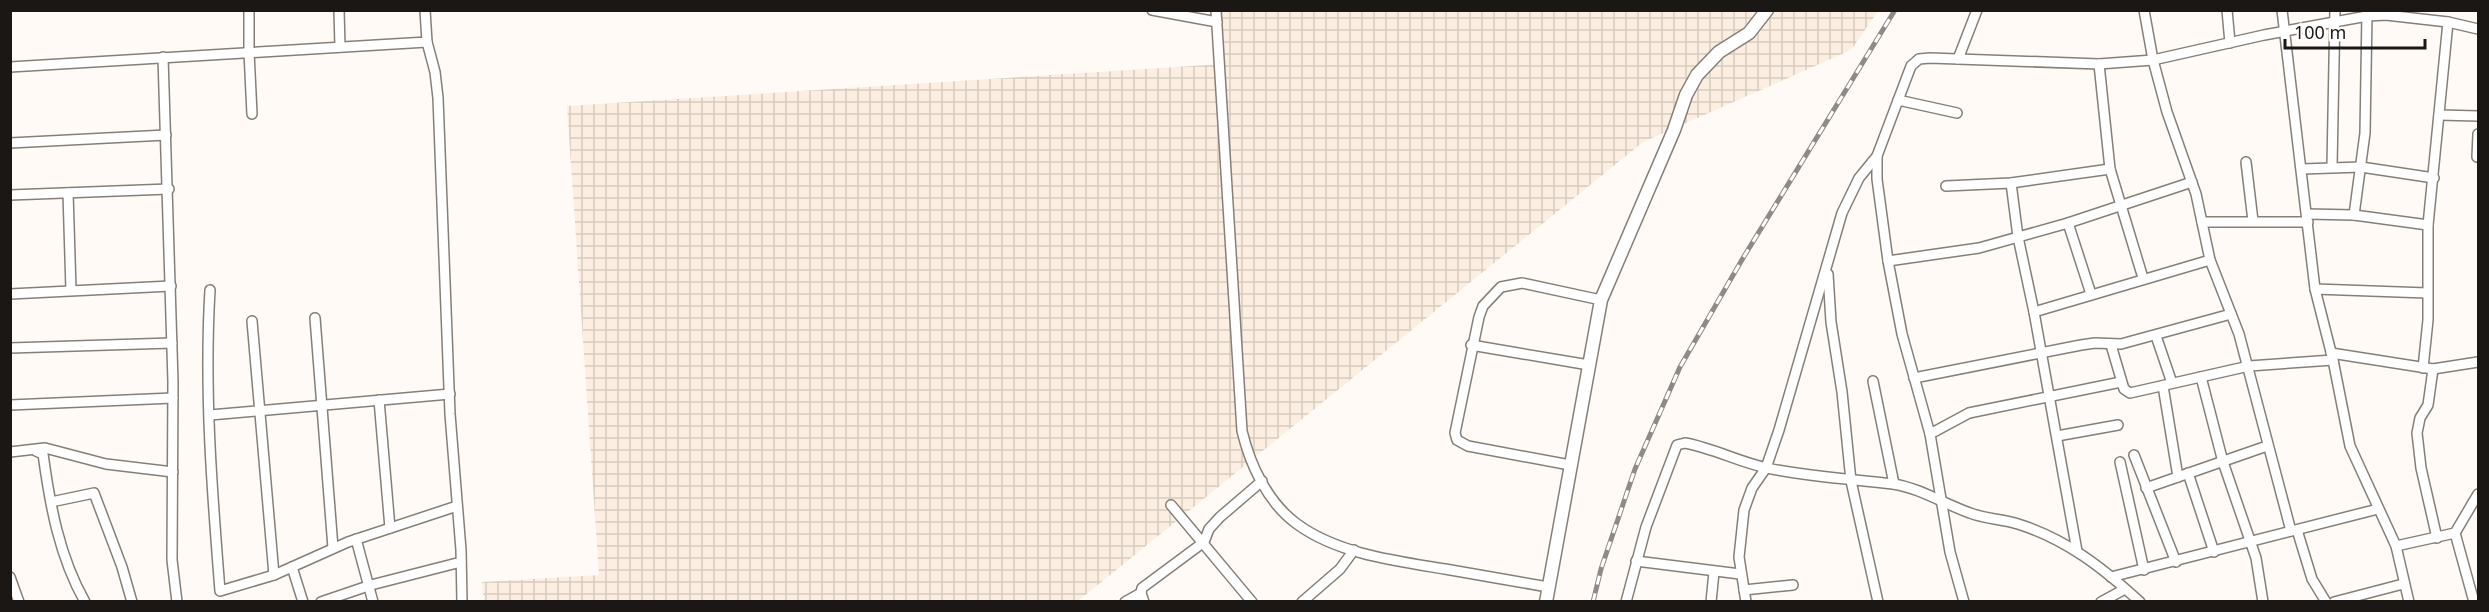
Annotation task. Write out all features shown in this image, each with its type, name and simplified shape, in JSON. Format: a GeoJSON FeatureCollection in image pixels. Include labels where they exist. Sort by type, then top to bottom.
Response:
{"type":"FeatureCollection","features":[{"type":"Feature","properties":{"kind":"street"},"geometry":{"type":"LineString","coordinates":[[249,10],[252,114]]}},
{"type":"Feature","properties":{"kind":"street"},"geometry":{"type":"LineString","coordinates":[[339,10],[340,46]]}},
{"type":"Feature","properties":{"kind":"street"},"geometry":{"type":"LineString","coordinates":[[425,10],[427,42],[435,72],[438,98],[450,394],[462,602]]}},
{"type":"Feature","properties":{"kind":"street"},"geometry":{"type":"LineString","coordinates":[[1152,10],[1217,22]]}},
{"type":"Feature","properties":{"kind":"street"},"geometry":{"type":"LineString","coordinates":[[1216,10],[1242,431],[1247,450],[1262,481],[1280,508],[1296,523],[1327,540],[1354,550],[1404,562],[1548,587]]}},
{"type":"Feature","properties":{"kind":"street"},"geometry":{"type":"LineString","coordinates":[[1546,602],[1601,300],[1674,130],[1686,95],[1697,75],[1719,52],[1749,33],[1767,10]]}},
{"type":"Feature","properties":{"kind":"street"},"geometry":{"type":"LineString","coordinates":[[1958,59],[1977,10]]}},
{"type":"Feature","properties":{"kind":"street"},"geometry":{"type":"LineString","coordinates":[[2144,10],[2153,60],[2167,111],[2192,182],[2210,260],[2249,366],[2267,446],[2312,579],[2326,602]]}},
{"type":"Feature","properties":{"kind":"street"},"geometry":{"type":"LineString","coordinates":[[2227,10],[2230,43]]}},
{"type":"Feature","properties":{"kind":"street"},"geometry":{"type":"LineString","coordinates":[[2282,10],[2315,289],[2350,446],[2396,546],[2409,602]]}},
{"type":"Feature","properties":{"kind":"street"},"geometry":{"type":"LineString","coordinates":[[2332,166],[2335,10]]}},
{"type":"Feature","properties":{"kind":"street"},"geometry":{"type":"LineString","coordinates":[[2354,215],[2365,133],[2367,13]]}},
{"type":"Feature","properties":{"kind":"street"},"geometry":{"type":"LineString","coordinates":[[1746,602],[1740,574],[1740,540],[1744,510],[1752,488],[1766,468],[1779,430],[1835,233],[1859,178],[1877,156],[1911,66],[1919,59],[2099,64],[2153,60],[2367,13],[2409,14],[2478,29]]}},
{"type":"Feature","properties":{"kind":"street"},"geometry":{"type":"LineString","coordinates":[[2437,538],[2422,476],[2417,433],[2420,418],[2428,405],[2428,225],[2448,22]]}},
{"type":"Feature","properties":{"kind":"street"},"geometry":{"type":"LineString","coordinates":[[10,67],[427,42]]}},
{"type":"Feature","properties":{"kind":"street"},"geometry":{"type":"LineString","coordinates":[[163,57],[171,286],[172,560],[177,602]]}},
{"type":"Feature","properties":{"kind":"street"},"geometry":{"type":"LineString","coordinates":[[2099,64],[2110,169],[2143,279]]}},
{"type":"Feature","properties":{"kind":"street"},"geometry":{"type":"LineString","coordinates":[[1898,100],[1957,113]]}},
{"type":"Feature","properties":{"kind":"street"},"geometry":{"type":"LineString","coordinates":[[2439,115],[2478,116]]}},
{"type":"Feature","properties":{"kind":"street"},"geometry":{"type":"LineString","coordinates":[[2477,157],[2478,134]]}},
{"type":"Feature","properties":{"kind":"street"},"geometry":{"type":"LineString","coordinates":[[10,143],[166,135]]}},
{"type":"Feature","properties":{"kind":"street"},"geometry":{"type":"LineString","coordinates":[[1877,156],[1888,261],[1902,334],[1930,434],[1950,552],[1964,602]]}},
{"type":"Feature","properties":{"kind":"street"},"geometry":{"type":"LineString","coordinates":[[2246,162],[2253,221]]}},
{"type":"Feature","properties":{"kind":"street"},"geometry":{"type":"LineString","coordinates":[[2302,169],[2332,166],[2361,167],[2434,178]]}},
{"type":"Feature","properties":{"kind":"street"},"geometry":{"type":"LineString","coordinates":[[1946,186],[2011,183],[2110,169]]}},
{"type":"Feature","properties":{"kind":"street"},"geometry":{"type":"LineString","coordinates":[[1888,261],[1979,248],[2068,223],[2192,182]]}},
{"type":"Feature","properties":{"kind":"street"},"geometry":{"type":"LineString","coordinates":[[2011,183],[2018,237],[2042,353],[2077,551]]}},
{"type":"Feature","properties":{"kind":"street"},"geometry":{"type":"LineString","coordinates":[[10,195],[169,189]]}},
{"type":"Feature","properties":{"kind":"street"},"geometry":{"type":"LineString","coordinates":[[68,193],[71,290]]}},
{"type":"Feature","properties":{"kind":"street"},"geometry":{"type":"LineString","coordinates":[[2202,222],[2354,215],[2428,225]]}},
{"type":"Feature","properties":{"kind":"street"},"geometry":{"type":"LineString","coordinates":[[2068,223],[2091,294]]}},
{"type":"Feature","properties":{"kind":"street"},"geometry":{"type":"LineString","coordinates":[[2034,312],[2210,260]]}},
{"type":"Feature","properties":{"kind":"street"},"geometry":{"type":"LineString","coordinates":[[1827,265],[1831,322],[1842,392],[1851,481],[1878,602]]}},
{"type":"Feature","properties":{"kind":"street"},"geometry":{"type":"LineString","coordinates":[[1570,465],[1468,446],[1457,440],[1455,433],[1471,345],[1483,306],[1501,287],[1522,283],[1601,300]]}},
{"type":"Feature","properties":{"kind":"street"},"geometry":{"type":"LineString","coordinates":[[10,294],[171,286]]}},
{"type":"Feature","properties":{"kind":"street"},"geometry":{"type":"LineString","coordinates":[[2315,289],[2427,293]]}},
{"type":"Feature","properties":{"kind":"street"},"geometry":{"type":"LineString","coordinates":[[210,290],[207,337],[213,506],[220,591],[274,575],[356,539],[458,506]]}},
{"type":"Feature","properties":{"kind":"street"},"geometry":{"type":"LineString","coordinates":[[1914,378],[2095,343],[2111,345],[2156,336],[2231,314]]}},
{"type":"Feature","properties":{"kind":"street"},"geometry":{"type":"LineString","coordinates":[[315,318],[333,548]]}},
{"type":"Feature","properties":{"kind":"street"},"geometry":{"type":"LineString","coordinates":[[252,321],[274,575]]}},
{"type":"Feature","properties":{"kind":"street"},"geometry":{"type":"LineString","coordinates":[[2156,336],[2168,384],[2183,475],[2214,552]]}},
{"type":"Feature","properties":{"kind":"street"},"geometry":{"type":"LineString","coordinates":[[10,348],[172,343]]}},
{"type":"Feature","properties":{"kind":"street"},"geometry":{"type":"LineString","coordinates":[[1471,345],[1589,365]]}},
{"type":"Feature","properties":{"kind":"street"},"geometry":{"type":"LineString","coordinates":[[2111,345],[2121,382],[2124,389],[2130,393],[2249,366],[2332,357],[2428,369],[2478,362]]}},
{"type":"Feature","properties":{"kind":"street"},"geometry":{"type":"LineString","coordinates":[[2201,377],[2223,462],[2251,541],[2263,602]]}},
{"type":"Feature","properties":{"kind":"street"},"geometry":{"type":"LineString","coordinates":[[1873,381],[1894,484]]}},
{"type":"Feature","properties":{"kind":"street"},"geometry":{"type":"LineString","coordinates":[[1930,434],[1969,413],[2121,382]]}},
{"type":"Feature","properties":{"kind":"street"},"geometry":{"type":"LineString","coordinates":[[210,415],[450,394]]}},
{"type":"Feature","properties":{"kind":"street"},"geometry":{"type":"LineString","coordinates":[[10,405],[173,398]]}},
{"type":"Feature","properties":{"kind":"street"},"geometry":{"type":"LineString","coordinates":[[379,400],[390,528]]}},
{"type":"Feature","properties":{"kind":"street"},"geometry":{"type":"LineString","coordinates":[[2056,436],[2118,425]]}},
{"type":"Feature","properties":{"kind":"street"},"geometry":{"type":"LineString","coordinates":[[1626,602],[1636,561],[1677,445],[1684,442],[1766,468],[1851,481],[1894,484],[1915,490],[1972,514],[2027,526],[2048,534],[2099,565],[2139,602]]}},
{"type":"Feature","properties":{"kind":"street"},"geometry":{"type":"LineString","coordinates":[[2146,488],[2267,446]]}},
{"type":"Feature","properties":{"kind":"street"},"geometry":{"type":"LineString","coordinates":[[10,452],[36,451],[45,448],[106,464],[173,472]]}},
{"type":"Feature","properties":{"kind":"street"},"geometry":{"type":"LineString","coordinates":[[36,451],[43,454],[61,547],[72,579],[85,602]]}},
{"type":"Feature","properties":{"kind":"street"},"geometry":{"type":"LineString","coordinates":[[2134,455],[2176,562]]}},
{"type":"Feature","properties":{"kind":"street"},"geometry":{"type":"LineString","coordinates":[[2120,462],[2144,570]]}},
{"type":"Feature","properties":{"kind":"street"},"geometry":{"type":"LineString","coordinates":[[1125,602],[1142,597],[1142,588],[1204,543],[1209,529],[1220,517],[1262,481]]}},
{"type":"Feature","properties":{"kind":"street"},"geometry":{"type":"LineString","coordinates":[[51,502],[94,493],[122,567],[132,602]]}},
{"type":"Feature","properties":{"kind":"street"},"geometry":{"type":"LineString","coordinates":[[2396,546],[2455,533],[2478,494]]}},
{"type":"Feature","properties":{"kind":"street"},"geometry":{"type":"LineString","coordinates":[[1172,506],[1252,602]]}},
{"type":"Feature","properties":{"kind":"street"},"geometry":{"type":"LineString","coordinates":[[2111,578],[2378,509]]}},
{"type":"Feature","properties":{"kind":"street"},"geometry":{"type":"LineString","coordinates":[[2468,512],[2478,516]]}},
{"type":"Feature","properties":{"kind":"street"},"geometry":{"type":"LineString","coordinates":[[2455,533],[2474,602]]}},
{"type":"Feature","properties":{"kind":"street"},"geometry":{"type":"LineString","coordinates":[[356,539],[373,602]]}},
{"type":"Feature","properties":{"kind":"street"},"geometry":{"type":"LineString","coordinates":[[1302,602],[1340,569],[1354,550]]}},
{"type":"Feature","properties":{"kind":"street"},"geometry":{"type":"LineString","coordinates":[[1636,561],[1740,574]]}},
{"type":"Feature","properties":{"kind":"street"},"geometry":{"type":"LineString","coordinates":[[321,602],[369,586],[461,562]]}},
{"type":"Feature","properties":{"kind":"street"},"geometry":{"type":"LineString","coordinates":[[292,567],[303,602]]}},
{"type":"Feature","properties":{"kind":"street"},"geometry":{"type":"LineString","coordinates":[[1711,602],[1714,572]]}},
{"type":"Feature","properties":{"kind":"street"},"geometry":{"type":"LineString","coordinates":[[10,577],[19,602]]}},
{"type":"Feature","properties":{"kind":"street"},"geometry":{"type":"LineString","coordinates":[[2334,602],[2403,584]]}},
{"type":"Feature","properties":{"kind":"street"},"geometry":{"type":"LineString","coordinates":[[1744,590],[1793,585]]}},
{"type":"Feature","properties":{"kind":"street"},"geometry":{"type":"LineString","coordinates":[[2101,602],[2126,589]]}},
{"type":"Feature","properties":{"kind":"shaded area"},"geometry":{"type":"Polygon","coordinates":[[[1221,11],[1878,11],[1851,50],[1643,142],[1078,601],[484,602],[482,582],[599,575],[567,106],[1223,64],[1221,11]]]}},
{"type":"Feature","properties":{"kind":"railway"},"geometry":{"type":"LineString","coordinates":[[1593,602],[1601,569],[1635,469],[1680,367],[1743,258],[1895,10]]}}]}
